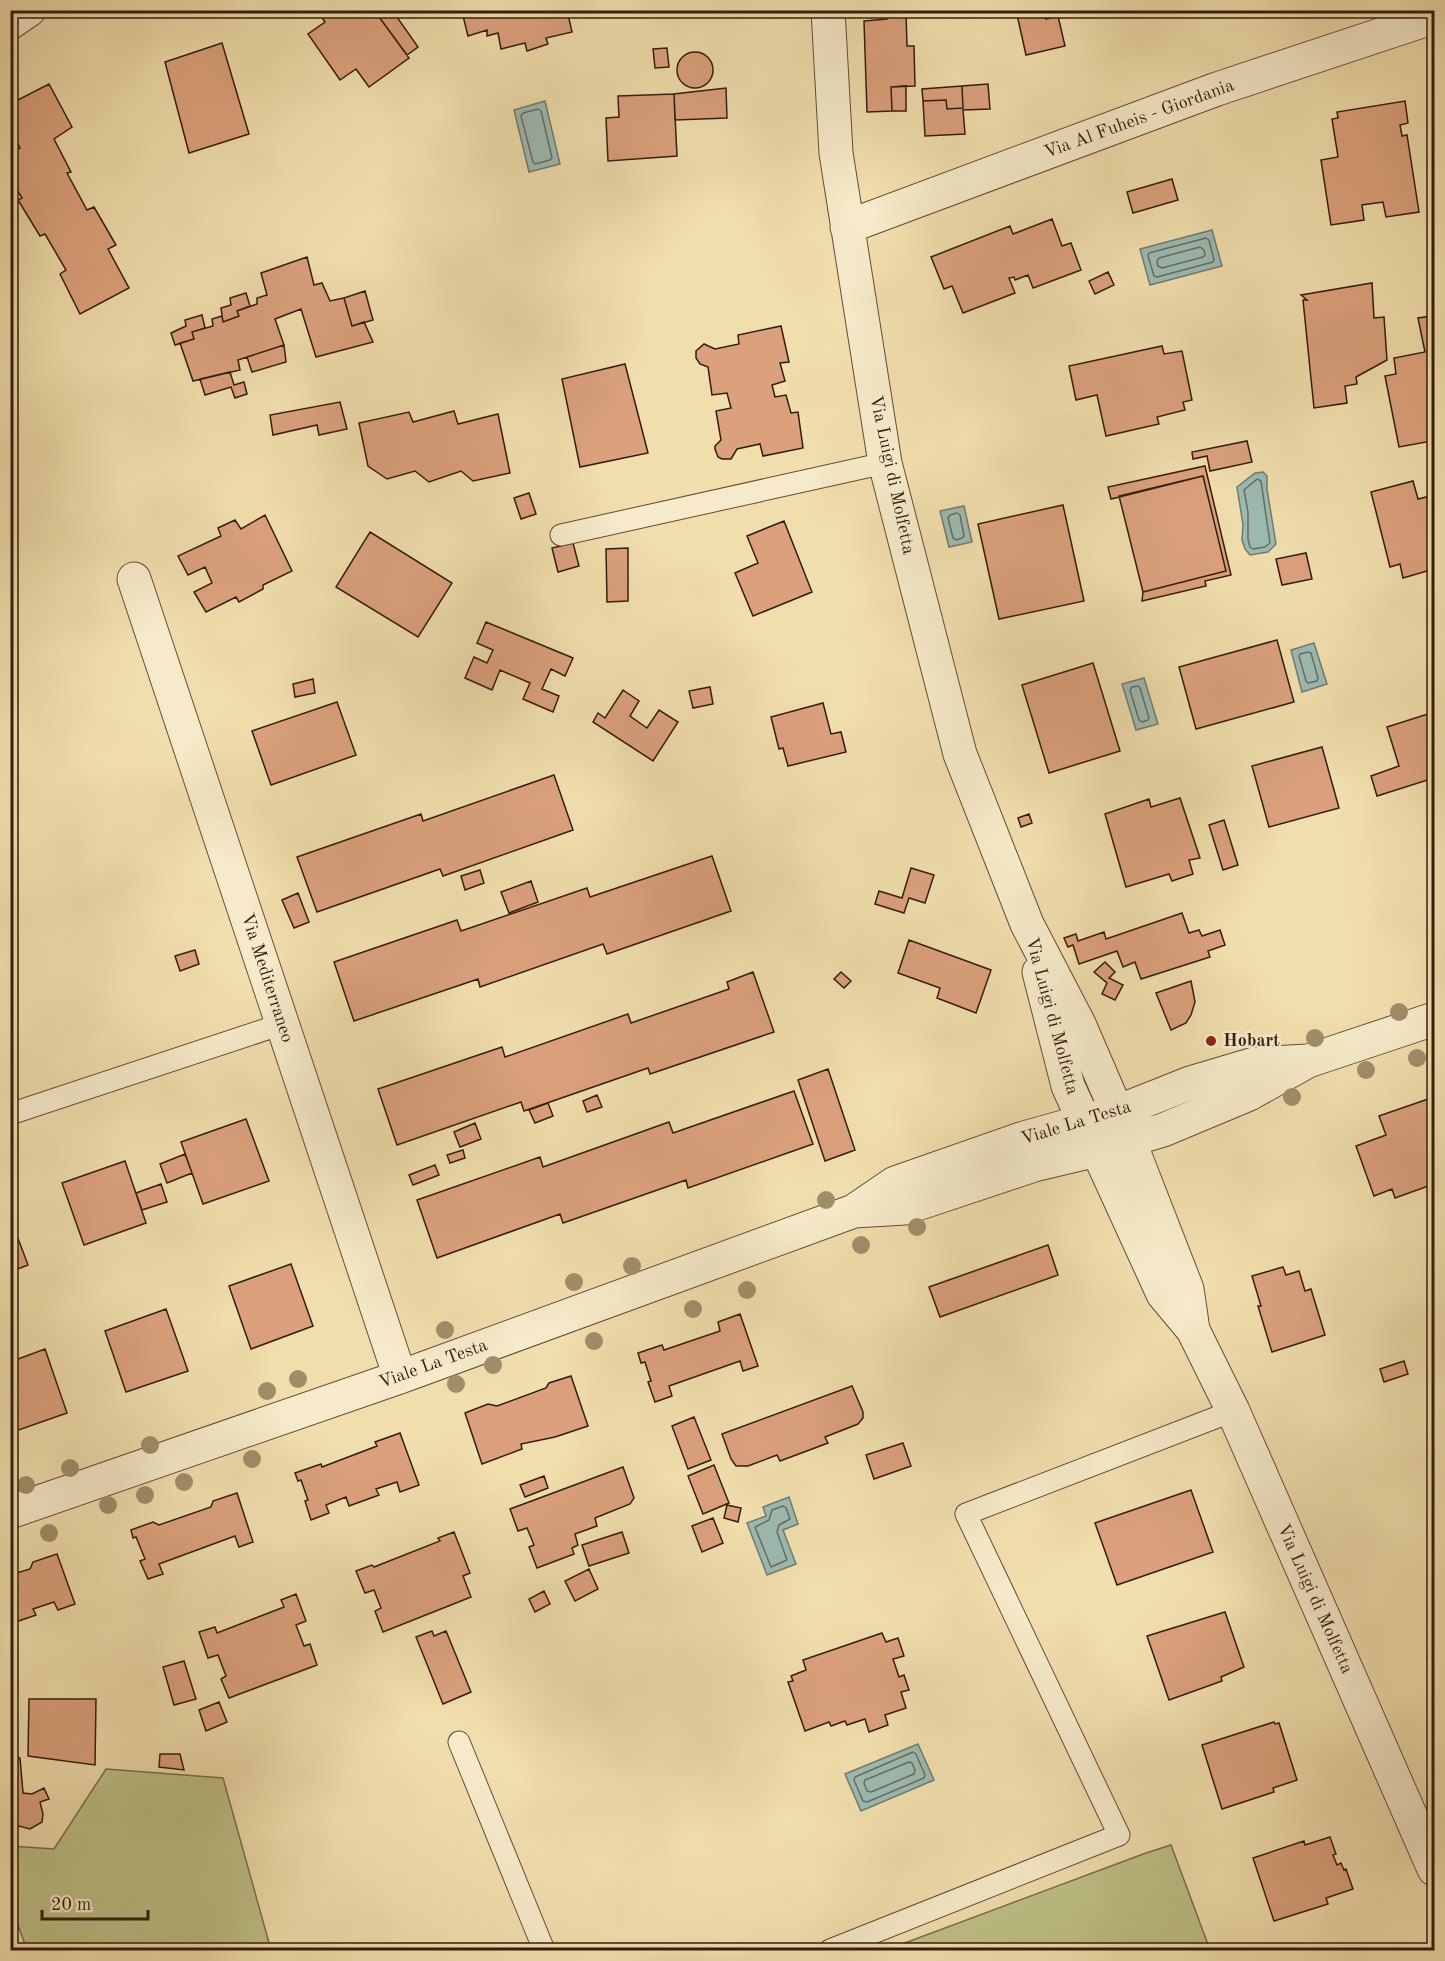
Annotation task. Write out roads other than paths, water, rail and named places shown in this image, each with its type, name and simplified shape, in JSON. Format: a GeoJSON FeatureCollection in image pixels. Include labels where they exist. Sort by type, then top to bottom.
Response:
{"type":"FeatureCollection","features":[{"type":"Feature","properties":{"kind":"street"},"geometry":{"type":"LineString","coordinates":[[10,23],[29,10]]}},
{"type":"Feature","properties":{"kind":"street","name":"Via Luigi di Molfetta"},"geometry":{"type":"LineString","coordinates":[[828,10],[836,153],[885,463],[960,754],[1027,924],[1079,1024],[1123,1126],[1187,1289],[1192,1330]]}},
{"type":"Feature","properties":{"kind":"street","name":"Via Al Fuheis - Giordania"},"geometry":{"type":"LineString","coordinates":[[847,227],[1217,89],[1434,17]]}},
{"type":"Feature","properties":{"kind":"street","name":"Via Mediterraneo"},"geometry":{"type":"LineString","coordinates":[[134,579],[400,1377]]}},
{"type":"Feature","properties":{"kind":"street","name":"Via Luigi di Molfetta"},"geometry":{"type":"LineString","coordinates":[[1027,924],[1068,1086],[1163,1294],[1192,1330],[1233,1411],[1434,1869]]}},
{"type":"Feature","properties":{"kind":"street","name":"Viale La Testa"},"geometry":{"type":"LineString","coordinates":[[10,1512],[400,1377],[854,1210],[904,1208],[1034,1165],[1091,1135],[1123,1126],[1190,1083],[1254,1064],[1308,1061],[1434,1019]]}},
{"type":"Feature","properties":{"kind":"lane"},"geometry":{"type":"LineString","coordinates":[[561,535],[885,463]]}},
{"type":"Feature","properties":{"kind":"lane"},"geometry":{"type":"LineString","coordinates":[[10,1114],[282,1024]]}},
{"type":"Feature","properties":{"kind":"lane"},"geometry":{"type":"LineString","coordinates":[[830,1950],[1119,1835],[966,1514],[1233,1411]]}},
{"type":"Feature","properties":{"kind":"lane"},"geometry":{"type":"LineString","coordinates":[[459,1742],[544,1950]]}},
{"type":"Feature","properties":{"kind":"water"},"geometry":{"type":"Polygon","coordinates":[[[545,101],[560,164],[529,172],[514,110],[545,101]]]}},
{"type":"Feature","properties":{"kind":"water"},"geometry":{"type":"Polygon","coordinates":[[[1212,230],[1222,266],[1150,285],[1140,249],[1212,230]]]}},
{"type":"Feature","properties":{"kind":"water"},"geometry":{"type":"Polygon","coordinates":[[[1263,472],[1267,476],[1276,544],[1268,552],[1250,555],[1242,540],[1243,525],[1237,487],[1255,473],[1263,472]]]}},
{"type":"Feature","properties":{"kind":"water"},"geometry":{"type":"Polygon","coordinates":[[[964,506],[972,542],[949,547],[940,511],[964,506]]]}},
{"type":"Feature","properties":{"kind":"water"},"geometry":{"type":"Polygon","coordinates":[[[1314,643],[1327,684],[1302,692],[1291,650],[1314,643]]]}},
{"type":"Feature","properties":{"kind":"water"},"geometry":{"type":"Polygon","coordinates":[[[1144,678],[1158,724],[1136,730],[1122,684],[1144,678]]]}},
{"type":"Feature","properties":{"kind":"water"},"geometry":{"type":"Polygon","coordinates":[[[789,1497],[798,1524],[783,1530],[796,1564],[767,1575],[747,1523],[766,1516],[763,1507],[789,1497]]]}},
{"type":"Feature","properties":{"kind":"water"},"geometry":{"type":"Polygon","coordinates":[[[918,1744],[934,1780],[861,1811],[845,1774],[918,1744]]]}},
{"type":"Feature","properties":{"kind":"place","name":"Hobart"},"geometry":{"type":"Point","coordinates":[1211,1041]}}]}
